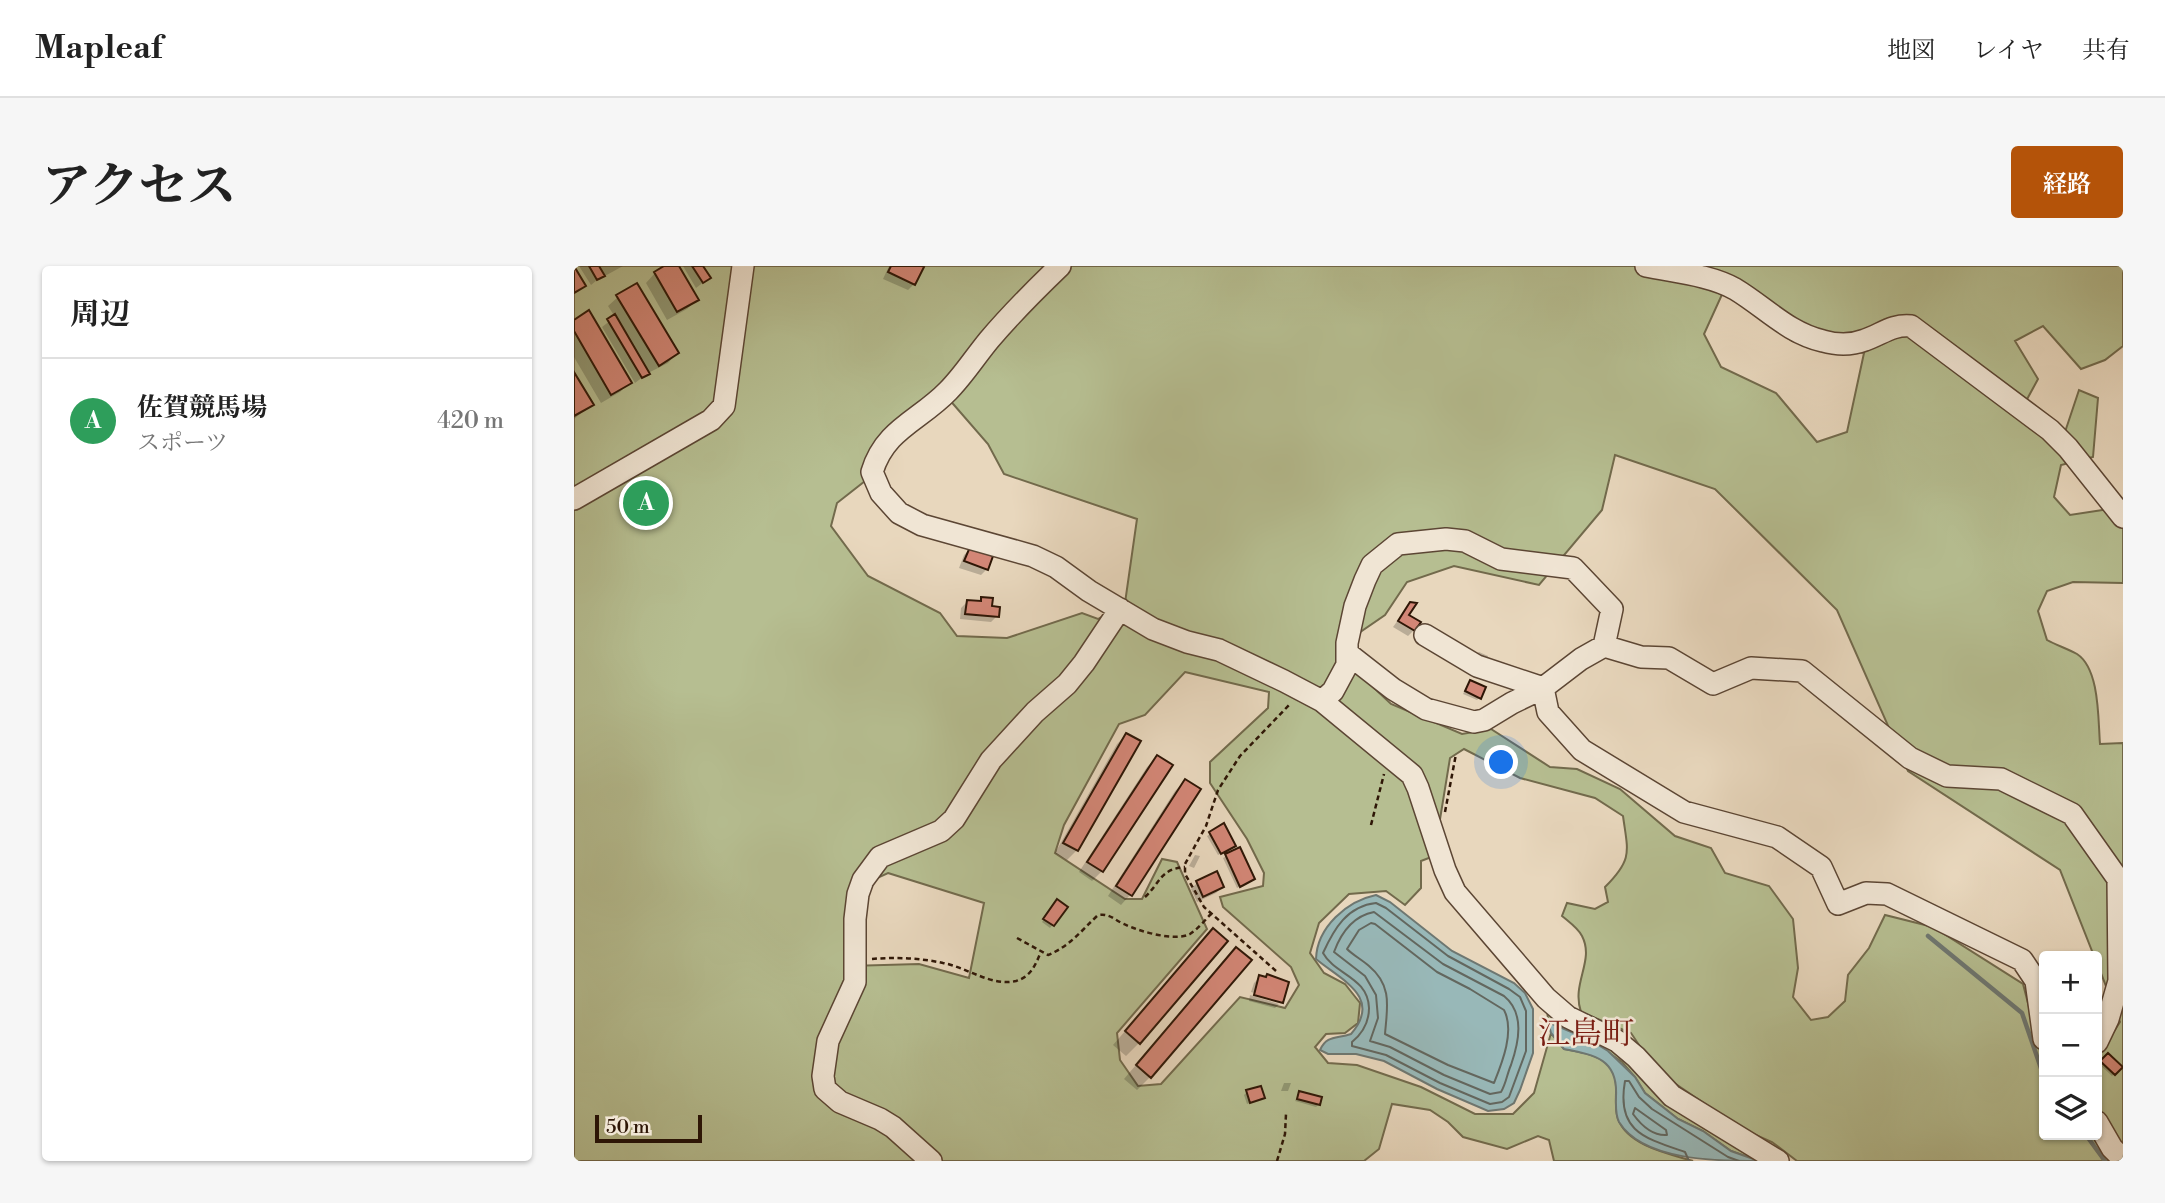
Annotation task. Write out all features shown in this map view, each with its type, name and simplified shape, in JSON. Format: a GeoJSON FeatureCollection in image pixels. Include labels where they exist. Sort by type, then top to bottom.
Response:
{"type":"FeatureCollection","features":[{"type":"Feature","properties":{"kind":"street"},"geometry":{"type":"LineString","coordinates":[[574,499],[711,420],[724,406],[743,266]]}},
{"type":"Feature","properties":{"kind":"street"},"geometry":{"type":"LineString","coordinates":[[1060,266],[1022,303],[951,388],[938,401],[904,425],[885,444],[872,472],[881,493],[899,513],[922,525],[1033,556],[1056,567],[1089,591],[1153,629],[1219,650],[1322,701],[1412,775],[1455,892],[1546,998],[1569,1017],[1617,1041],[1636,1057],[1672,1096],[1778,1161]]}},
{"type":"Feature","properties":{"kind":"street"},"geometry":{"type":"LineString","coordinates":[[1646,266],[1713,280],[1733,288],[1799,334],[1824,342],[1847,344],[1865,340],[1889,328],[1911,326],[2050,430],[2068,448],[2123,517]]}},
{"type":"Feature","properties":{"kind":"street"},"geometry":{"type":"LineString","coordinates":[[1322,701],[1333,691],[1347,665],[1355,606],[1372,565],[1398,544],[1446,539],[1465,541],[1502,559],[1573,568],[1612,609],[1604,646]]}},
{"type":"Feature","properties":{"kind":"street"},"geometry":{"type":"LineString","coordinates":[[931,1161],[880,1119],[840,1102],[825,1089],[823,1076],[828,1041],[855,982],[855,919],[858,894],[870,868],[880,857],[941,831],[954,819],[991,760],[1035,712],[1067,684],[1120,609]]}},
{"type":"Feature","properties":{"kind":"street"},"geometry":{"type":"LineString","coordinates":[[1424,635],[1477,666],[1543,688]]}},
{"type":"Feature","properties":{"kind":"street"},"geometry":{"type":"LineString","coordinates":[[1347,653],[1392,689],[1426,709],[1474,722],[1484,720],[1543,688],[1581,659],[1604,646],[1642,657],[1668,658],[1713,684],[1751,668],[1802,671],[1910,758],[1947,776],[2001,779],[2072,814],[2118,879],[2119,981],[2102,1032]]}},
{"type":"Feature","properties":{"kind":"street"},"geometry":{"type":"LineString","coordinates":[[1543,688],[1548,712],[1582,750],[1684,812],[1777,836],[1821,867],[1838,904],[1866,893],[1887,894],[2022,960],[2036,981],[2041,1014]]}},
{"type":"Feature","properties":{"kind":"street"},"geometry":{"type":"LineString","coordinates":[[2102,1131],[2112,1148],[2123,1159]]}},
{"type":"Feature","properties":{"kind":"path"},"geometry":{"type":"LineString","coordinates":[[1276,971],[1204,906],[1185,874],[1185,867],[1206,826],[1218,790],[1240,756],[1303,691]]}},
{"type":"Feature","properties":{"kind":"path"},"geometry":{"type":"LineString","coordinates":[[1444,815],[1456,754]]}},
{"type":"Feature","properties":{"kind":"path"},"geometry":{"type":"LineString","coordinates":[[1371,825],[1380,785],[1392,758]]}},
{"type":"Feature","properties":{"kind":"path"},"geometry":{"type":"LineString","coordinates":[[1145,897],[1164,873],[1185,867]]}},
{"type":"Feature","properties":{"kind":"path"},"geometry":{"type":"LineString","coordinates":[[1017,938],[1048,955],[1063,949],[1098,915],[1112,916],[1122,924],[1142,931],[1174,936],[1188,935],[1211,914]]}},
{"type":"Feature","properties":{"kind":"path"},"geometry":{"type":"LineString","coordinates":[[855,960],[920,959],[953,965],[999,981],[1016,981],[1032,972],[1041,953]]}},
{"type":"Feature","properties":{"kind":"path"},"geometry":{"type":"LineString","coordinates":[[1277,1161],[1285,1134],[1286,1114]]}},
{"type":"Feature","properties":{"kind":"green space"},"geometry":{"type":"Polygon","coordinates":[[[574,266],[2123,266],[2123,346],[2105,360],[2081,369],[2043,326],[2015,341],[2038,379],[2019,414],[2065,432],[2079,390],[2098,398],[2093,457],[2061,465],[2054,497],[2070,515],[2109,509],[2123,502],[2123,583],[2073,582],[2047,591],[2038,611],[2047,640],[2077,654],[2085,661],[2090,671],[2098,709],[2100,744],[2123,743],[2123,1161],[1797,1161],[1772,1142],[1742,1129],[1664,1076],[1649,1060],[1631,1033],[1581,1012],[1579,991],[1585,963],[1585,945],[1578,930],[1562,916],[1567,903],[1595,909],[1608,902],[1605,887],[1620,869],[1626,854],[1623,816],[1595,798],[1520,778],[1464,749],[1450,758],[1434,856],[1421,861],[1421,888],[1405,905],[1386,891],[1349,894],[1319,923],[1310,953],[1324,973],[1345,984],[1360,1003],[1358,1023],[1345,1033],[1326,1034],[1315,1047],[1328,1063],[1357,1065],[1421,1087],[1475,1114],[1513,1114],[1534,1093],[1551,1033],[1564,1049],[1593,1056],[1608,1065],[1615,1081],[1618,1119],[1631,1136],[1650,1148],[1693,1161],[1554,1161],[1549,1140],[1538,1136],[1507,1149],[1463,1137],[1448,1122],[1430,1110],[1392,1104],[1379,1149],[1364,1161],[574,1161],[574,266]],[[1724,290],[1704,334],[1721,367],[1776,393],[1817,442],[1847,432],[1864,353],[1792,341],[1724,290]],[[941,390],[865,481],[837,503],[831,526],[868,576],[940,613],[957,636],[1007,638],[1082,613],[1098,619],[1125,603],[1137,519],[1004,474],[988,444],[941,390]],[[1615,455],[1602,510],[1539,585],[1454,566],[1407,582],[1385,615],[1340,646],[1342,658],[1391,704],[1462,734],[1491,729],[1550,767],[1577,769],[1620,789],[1675,836],[1711,848],[1725,873],[1769,886],[1793,919],[1798,968],[1793,997],[1811,1020],[1828,1017],[1845,1001],[1848,975],[1869,948],[1885,915],[1933,927],[2023,984],[2039,1045],[2039,1140],[2102,1140],[2102,1050],[2120,1022],[2102,976],[2102,951],[2092,951],[2060,870],[1908,771],[1837,610],[1715,489],[1615,455]],[[1185,672],[1145,715],[1119,724],[1064,825],[1055,853],[1125,899],[1142,899],[1162,859],[1177,862],[1207,929],[1117,1033],[1120,1060],[1138,1086],[1161,1084],[1240,997],[1285,1008],[1299,985],[1291,967],[1223,907],[1220,897],[1263,886],[1264,873],[1247,839],[1210,783],[1210,762],[1268,708],[1269,692],[1185,672]],[[888,873],[853,889],[849,966],[919,964],[969,978],[984,903],[888,873]]]}},
{"type":"Feature","properties":{"kind":"green space"},"geometry":{"type":"Polygon","coordinates":[[[1547,1006],[1618,1045],[1759,1161],[1731,1151],[1703,1131],[1678,1119],[1645,1093],[1622,1062],[1590,1040],[1548,1022],[1547,1006]]]}},
{"type":"Feature","properties":{"kind":"water"},"geometry":{"type":"Polygon","coordinates":[[[1376,895],[1390,902],[1452,951],[1514,983],[1525,993],[1533,1009],[1533,1053],[1514,1103],[1504,1109],[1488,1111],[1437,1089],[1384,1061],[1356,1054],[1328,1054],[1320,1050],[1329,1040],[1351,1034],[1360,1021],[1363,1010],[1355,990],[1316,959],[1318,947],[1328,926],[1336,917],[1355,903],[1376,895]]]}},
{"type":"Feature","properties":{"kind":"water"},"geometry":{"type":"Polygon","coordinates":[[[1548,1022],[1608,1051],[1635,1077],[1645,1093],[1678,1119],[1703,1131],[1731,1151],[1759,1161],[1703,1159],[1645,1145],[1630,1135],[1619,1122],[1616,1084],[1609,1066],[1595,1057],[1564,1049],[1551,1033],[1548,1022]]]}},
{"type":"Feature","properties":{"kind":"building"},"geometry":{"type":"Polygon","coordinates":[[[574,266],[586,286],[574,293],[574,266]]]}},
{"type":"Feature","properties":{"kind":"building"},"geometry":{"type":"Polygon","coordinates":[[[589,266],[599,266],[605,276],[597,280],[589,266]]]}},
{"type":"Feature","properties":{"kind":"building"},"geometry":{"type":"Polygon","coordinates":[[[664,266],[679,266],[699,300],[677,312],[654,272],[664,266]]]}},
{"type":"Feature","properties":{"kind":"building"},"geometry":{"type":"Polygon","coordinates":[[[692,266],[703,266],[711,278],[703,283],[692,266]]]}},
{"type":"Feature","properties":{"kind":"building"},"geometry":{"type":"Polygon","coordinates":[[[891,266],[924,267],[915,285],[888,272],[891,266]]]}},
{"type":"Feature","properties":{"kind":"building"},"geometry":{"type":"Polygon","coordinates":[[[637,283],[679,353],[659,366],[616,295],[637,283]]]}},
{"type":"Feature","properties":{"kind":"building"},"geometry":{"type":"Polygon","coordinates":[[[589,310],[632,383],[611,395],[574,331],[574,320],[589,310]]]}},
{"type":"Feature","properties":{"kind":"building"},"geometry":{"type":"Polygon","coordinates":[[[615,314],[650,374],[642,378],[607,319],[615,314]]]}},
{"type":"Feature","properties":{"kind":"building"},"geometry":{"type":"Polygon","coordinates":[[[574,372],[594,405],[574,416],[574,372]]]}},
{"type":"Feature","properties":{"kind":"building"},"geometry":{"type":"Polygon","coordinates":[[[970,547],[993,556],[988,570],[964,561],[970,547]]]}},
{"type":"Feature","properties":{"kind":"building"},"geometry":{"type":"Polygon","coordinates":[[[981,597],[993,598],[992,606],[1000,607],[999,617],[965,614],[967,600],[981,601],[981,597]]]}},
{"type":"Feature","properties":{"kind":"building"},"geometry":{"type":"Polygon","coordinates":[[[1410,602],[1417,603],[1409,615],[1421,622],[1415,631],[1398,621],[1410,602]]]}},
{"type":"Feature","properties":{"kind":"building"},"geometry":{"type":"Polygon","coordinates":[[[1470,680],[1486,687],[1481,699],[1465,691],[1470,680]]]}},
{"type":"Feature","properties":{"kind":"building"},"geometry":{"type":"Polygon","coordinates":[[[1126,733],[1141,741],[1078,851],[1063,843],[1126,733]]]}},
{"type":"Feature","properties":{"kind":"building"},"geometry":{"type":"Polygon","coordinates":[[[1157,755],[1173,765],[1103,872],[1087,862],[1157,755]]]}},
{"type":"Feature","properties":{"kind":"building"},"geometry":{"type":"Polygon","coordinates":[[[1185,779],[1201,789],[1132,896],[1116,886],[1185,779]]]}},
{"type":"Feature","properties":{"kind":"building"},"geometry":{"type":"Polygon","coordinates":[[[1224,823],[1236,846],[1221,854],[1209,832],[1224,823]]]}},
{"type":"Feature","properties":{"kind":"building"},"geometry":{"type":"Polygon","coordinates":[[[1240,847],[1255,879],[1240,887],[1225,854],[1240,847]]]}},
{"type":"Feature","properties":{"kind":"building"},"geometry":{"type":"Polygon","coordinates":[[[1217,871],[1224,887],[1203,897],[1196,881],[1217,871]]]}},
{"type":"Feature","properties":{"kind":"building"},"geometry":{"type":"Polygon","coordinates":[[[1057,899],[1068,907],[1054,926],[1043,919],[1057,899]]]}},
{"type":"Feature","properties":{"kind":"building"},"geometry":{"type":"Polygon","coordinates":[[[1213,928],[1228,941],[1140,1044],[1125,1031],[1213,928]]]}},
{"type":"Feature","properties":{"kind":"building"},"geometry":{"type":"Polygon","coordinates":[[[1236,947],[1252,960],[1151,1078],[1136,1065],[1236,947]]]}},
{"type":"Feature","properties":{"kind":"building"},"geometry":{"type":"Polygon","coordinates":[[[1267,974],[1289,982],[1283,1003],[1254,995],[1259,975],[1266,977],[1267,974]]]}},
{"type":"Feature","properties":{"kind":"building"},"geometry":{"type":"Polygon","coordinates":[[[2108,1053],[2123,1067],[2115,1075],[2102,1063],[2108,1053]]]}},
{"type":"Feature","properties":{"kind":"building"},"geometry":{"type":"Polygon","coordinates":[[[1261,1086],[1265,1098],[1250,1103],[1246,1090],[1261,1086]]]}},
{"type":"Feature","properties":{"kind":"building"},"geometry":{"type":"Polygon","coordinates":[[[1299,1091],[1322,1097],[1320,1105],[1297,1099],[1299,1091]]]}},
{"type":"Feature","properties":{"kind":"waterway"},"geometry":{"type":"LineString","coordinates":[[1928,936],[2022,1013],[2039,1062]]}},
{"type":"Feature","properties":{"kind":"waterway"},"geometry":{"type":"LineString","coordinates":[[2090,1140],[2105,1161]]}},
{"type":"Feature","properties":{"kind":"place","name":"佐賀競馬場"},"geometry":{"type":"Point","coordinates":[646,503]}},
{"type":"Feature","properties":{"kind":"district","name":"江島町"},"geometry":{"type":"Point","coordinates":[1586,1033]}}]}
